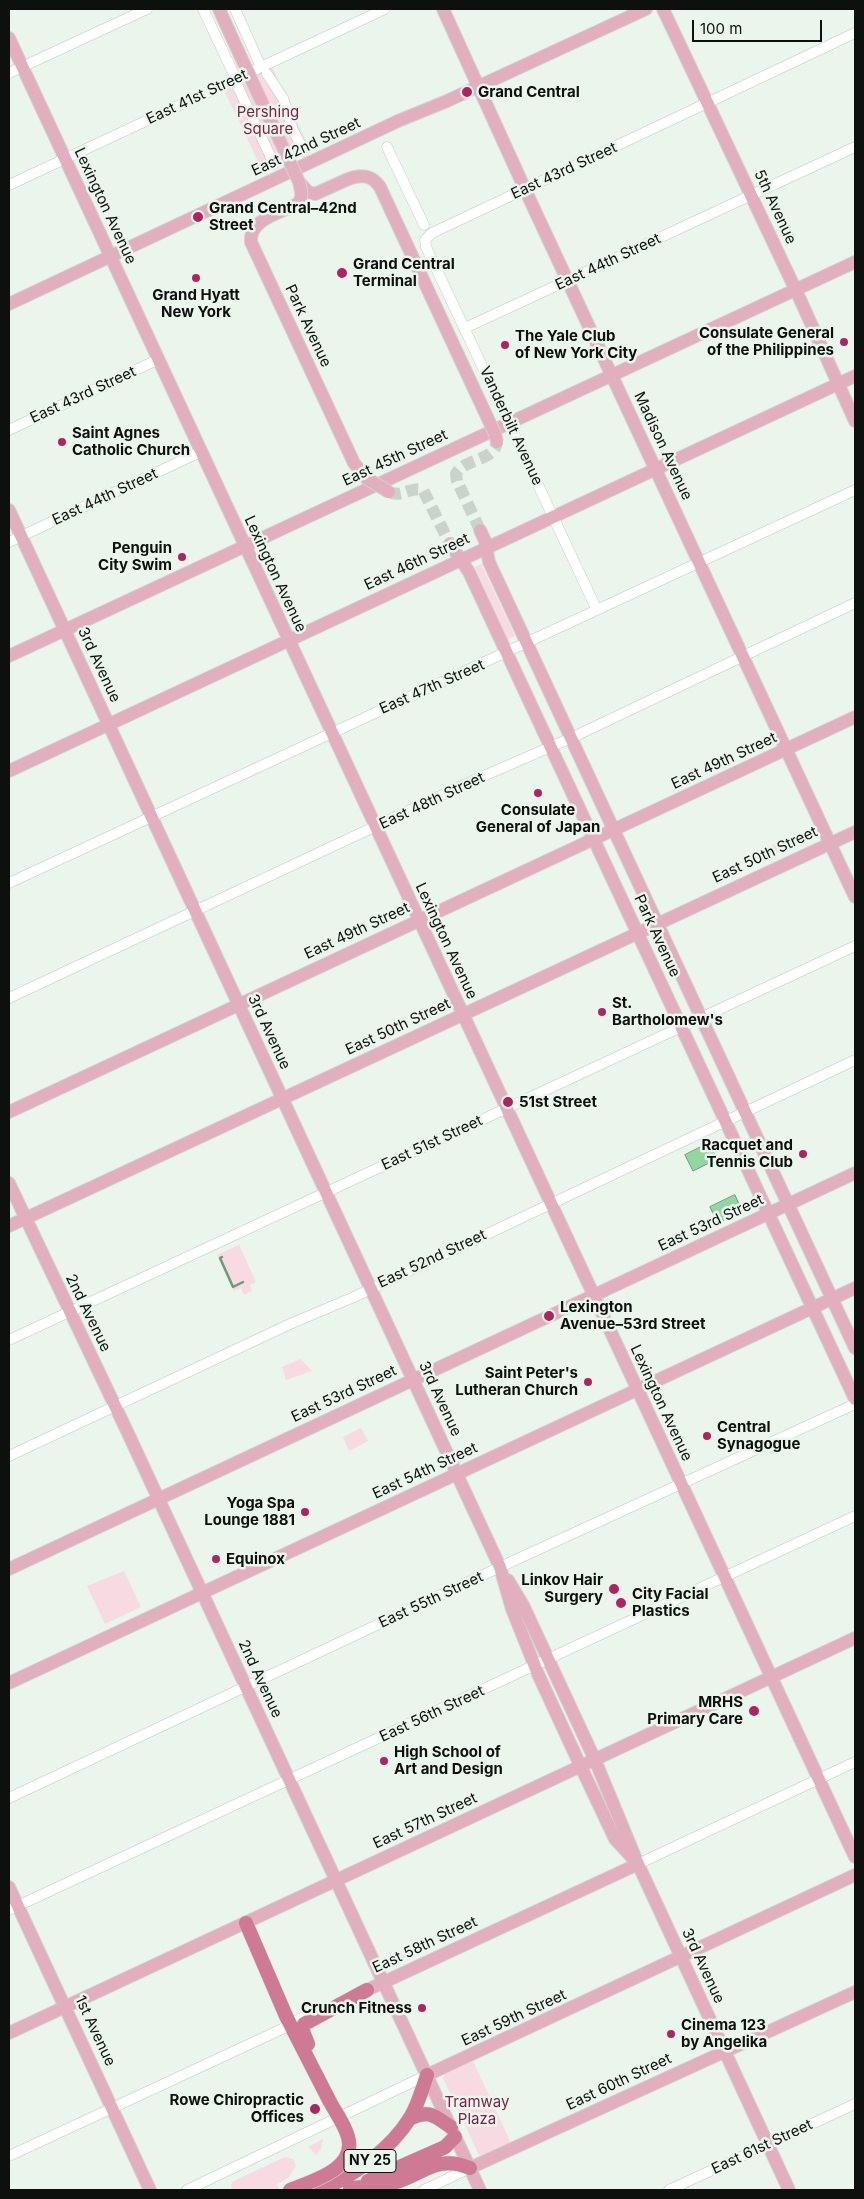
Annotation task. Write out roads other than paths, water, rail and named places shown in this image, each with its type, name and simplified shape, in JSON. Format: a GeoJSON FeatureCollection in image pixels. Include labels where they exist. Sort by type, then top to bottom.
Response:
{"type":"FeatureCollection","features":[{"type":"Feature","properties":{"kind":"highway"},"geometry":{"type":"LineString","coordinates":[[246,1923],[290,2024],[348,2134],[350,2144],[344,2162],[334,2170],[290,2190]]}},
{"type":"Feature","properties":{"kind":"highway"},"geometry":{"type":"LineString","coordinates":[[318,2077],[302,2031],[302,2025],[367,1990]]}},
{"type":"Feature","properties":{"kind":"highway","name":"NY 25"},"geometry":{"type":"LineString","coordinates":[[321,2190],[348,2178],[365,2165],[410,2119],[427,2075]]}},
{"type":"Feature","properties":{"kind":"highway"},"geometry":{"type":"LineString","coordinates":[[348,2189],[445,2147],[453,2132],[428,2113],[419,2114],[410,2119]]}},
{"type":"Feature","properties":{"kind":"highway","name":"NY 25"},"geometry":{"type":"LineString","coordinates":[[348,2189],[392,2183],[444,2162],[454,2162],[470,2168]]}},
{"type":"Feature","properties":{"kind":"main road"},"geometry":{"type":"LineString","coordinates":[[219,9],[299,182],[308,192],[315,194],[357,176],[365,176],[376,182],[495,434],[497,442]]}},
{"type":"Feature","properties":{"kind":"main road","name":"Madison Avenue"},"geometry":{"type":"LineString","coordinates":[[443,9],[524,189],[855,897]]}},
{"type":"Feature","properties":{"kind":"main road","name":"East 42nd Street"},"geometry":{"type":"LineString","coordinates":[[9,304],[398,121],[479,87],[646,9]]}},
{"type":"Feature","properties":{"kind":"main road","name":"5th Avenue"},"geometry":{"type":"LineString","coordinates":[[663,9],[796,289],[855,421]]}},
{"type":"Feature","properties":{"kind":"main road","name":"Lexington Avenue"},"geometry":{"type":"LineString","coordinates":[[9,38],[157,360],[855,1857]]}},
{"type":"Feature","properties":{"kind":"main road","name":"Park Avenue"},"geometry":{"type":"LineString","coordinates":[[299,182],[302,194],[300,201],[257,224],[251,233],[250,242],[358,469],[368,480],[389,492]]}},
{"type":"Feature","properties":{"kind":"main road","name":"East 45th Street"},"geometry":{"type":"LineString","coordinates":[[9,656],[855,262]]}},
{"type":"Feature","properties":{"kind":"main road","name":"East 46th Street"},"geometry":{"type":"LineString","coordinates":[[9,771],[855,376]]}},
{"type":"Feature","properties":{"kind":"main road","name":"3rd Avenue"},"geometry":{"type":"LineString","coordinates":[[9,510],[500,1567],[523,1605],[595,1760],[638,1864],[789,2190]]}},
{"type":"Feature","properties":{"kind":"main road","name":"Park Avenue"},"geometry":{"type":"LineString","coordinates":[[480,530],[489,562],[855,1348]]}},
{"type":"Feature","properties":{"kind":"main road","name":"Park Avenue"},"geometry":{"type":"LineString","coordinates":[[450,544],[469,572],[507,652],[855,1399]]}},
{"type":"Feature","properties":{"kind":"main road","name":"East 49th Street"},"geometry":{"type":"LineString","coordinates":[[9,1112],[855,717]]}},
{"type":"Feature","properties":{"kind":"main road","name":"East 50th Street"},"geometry":{"type":"LineString","coordinates":[[9,1226],[855,832]]}},
{"type":"Feature","properties":{"kind":"main road","name":"East 53rd Street"},"geometry":{"type":"LineString","coordinates":[[9,1569],[855,1173]]}},
{"type":"Feature","properties":{"kind":"main road","name":"2nd Avenue"},"geometry":{"type":"LineString","coordinates":[[9,1183],[158,1498],[200,1592],[247,1687],[480,2190]]}},
{"type":"Feature","properties":{"kind":"main road","name":"East 54th Street"},"geometry":{"type":"LineString","coordinates":[[9,1683],[200,1592],[855,1288]]}},
{"type":"Feature","properties":{"kind":"main road","name":"3rd Avenue"},"geometry":{"type":"LineString","coordinates":[[500,1567],[512,1609],[535,1666],[581,1766],[615,1839],[638,1864]]}},
{"type":"Feature","properties":{"kind":"main road","name":"East 57th Street"},"geometry":{"type":"LineString","coordinates":[[9,2033],[855,1638]]}},
{"type":"Feature","properties":{"kind":"main road"},"geometry":{"type":"LineString","coordinates":[[604,1814],[605,1784]]}},
{"type":"Feature","properties":{"kind":"main road","name":"East 58th Street"},"geometry":{"type":"LineString","coordinates":[[367,1990],[638,1864]]}},
{"type":"Feature","properties":{"kind":"main road","name":"East 59th Street"},"geometry":{"type":"LineString","coordinates":[[427,2075],[855,1875]]}},
{"type":"Feature","properties":{"kind":"main road","name":"1st Avenue"},"geometry":{"type":"LineString","coordinates":[[9,1887],[13,1908],[65,2007],[150,2190]]}},
{"type":"Feature","properties":{"kind":"main road","name":"East 60th Street"},"geometry":{"type":"LineString","coordinates":[[470,2168],[855,1992]]}},
{"type":"Feature","properties":{"kind":"street"},"geometry":{"type":"LineString","coordinates":[[9,72],[147,9]]}},
{"type":"Feature","properties":{"kind":"street"},"geometry":{"type":"LineString","coordinates":[[203,9],[274,164]]}},
{"type":"Feature","properties":{"kind":"street"},"geometry":{"type":"LineString","coordinates":[[235,9],[264,70],[283,98],[293,130],[304,151]]}},
{"type":"Feature","properties":{"kind":"street","name":"East 41st Street"},"geometry":{"type":"LineString","coordinates":[[9,185],[65,158],[237,83],[386,9]]}},
{"type":"Feature","properties":{"kind":"street","name":"East 43rd Street"},"geometry":{"type":"LineString","coordinates":[[424,244],[430,234],[855,33]]}},
{"type":"Feature","properties":{"kind":"street"},"geometry":{"type":"LineString","coordinates":[[387,146],[424,225]]}},
{"type":"Feature","properties":{"kind":"street","name":"East 44th Street"},"geometry":{"type":"LineString","coordinates":[[465,328],[855,147]]}},
{"type":"Feature","properties":{"kind":"street","name":"Vanderbilt Avenue"},"geometry":{"type":"LineString","coordinates":[[424,244],[597,610]]}},
{"type":"Feature","properties":{"kind":"street","name":"East 43rd Street"},"geometry":{"type":"LineString","coordinates":[[9,430],[157,360]]}},
{"type":"Feature","properties":{"kind":"street","name":"East 44th Street"},"geometry":{"type":"LineString","coordinates":[[9,542],[200,452]]}},
{"type":"Feature","properties":{"kind":"street","name":"East 47th Street"},"geometry":{"type":"LineString","coordinates":[[9,883],[855,490]]}},
{"type":"Feature","properties":{"kind":"street","name":"East 48th Street"},"geometry":{"type":"LineString","coordinates":[[9,998],[470,782],[571,738],[855,603]]}},
{"type":"Feature","properties":{"kind":"street","name":"East 51st Street"},"geometry":{"type":"LineString","coordinates":[[9,1340],[855,946]]}},
{"type":"Feature","properties":{"kind":"street","name":"East 52nd Street"},"geometry":{"type":"LineString","coordinates":[[9,1456],[746,1113],[855,1060]]}},
{"type":"Feature","properties":{"kind":"street","name":"East 55th Street"},"geometry":{"type":"LineString","coordinates":[[9,1798],[500,1567],[855,1404]]}},
{"type":"Feature","properties":{"kind":"street","name":"East 56th Street"},"geometry":{"type":"LineString","coordinates":[[13,1908],[855,1516]]}},
{"type":"Feature","properties":{"kind":"street","name":"East 58th Street"},"geometry":{"type":"LineString","coordinates":[[638,1864],[855,1762]]}},
{"type":"Feature","properties":{"kind":"street","name":"East 58th Street"},"geometry":{"type":"LineString","coordinates":[[9,2156],[349,1996],[367,1990]]}},
{"type":"Feature","properties":{"kind":"street","name":"East 59th Street"},"geometry":{"type":"LineString","coordinates":[[188,2190],[427,2075]]}},
{"type":"Feature","properties":{"kind":"street","name":"East 61st Street"},"geometry":{"type":"LineString","coordinates":[[669,2190],[855,2104]]}},
{"type":"Feature","properties":{"kind":"street","name":"East 60th Street"},"geometry":{"type":"LineString","coordinates":[[424,2190],[470,2168]]}},
{"type":"Feature","properties":{"kind":"waterway"},"geometry":{"type":"LineString","coordinates":[[222,1257],[220,1258],[233,1287],[243,1282]]}},
{"type":"Feature","properties":{"kind":"tunnel"},"geometry":{"type":"LineString","coordinates":[[480,530],[457,481],[456,474],[465,465],[485,457],[495,448],[497,442]]}},
{"type":"Feature","properties":{"kind":"tunnel"},"geometry":{"type":"LineString","coordinates":[[389,492],[398,494],[414,489],[423,490],[450,544]]}},
{"type":"Feature","properties":{"kind":"place","name":"Grand Central"},"geometry":{"type":"Point","coordinates":[467,92]}},
{"type":"Feature","properties":{"kind":"place","name":"Grand Central–42nd Street"},"geometry":{"type":"Point","coordinates":[198,217]}},
{"type":"Feature","properties":{"kind":"place","name":"Grand Central Terminal"},"geometry":{"type":"Point","coordinates":[342,273]}},
{"type":"Feature","properties":{"kind":"place","name":"Grand Hyatt New York"},"geometry":{"type":"Point","coordinates":[196,278]}},
{"type":"Feature","properties":{"kind":"place","name":"Consulate General of the Philippines"},"geometry":{"type":"Point","coordinates":[844,342]}},
{"type":"Feature","properties":{"kind":"place","name":"The Yale Club of New York City"},"geometry":{"type":"Point","coordinates":[505,345]}},
{"type":"Feature","properties":{"kind":"place","name":"Saint Agnes Catholic Church"},"geometry":{"type":"Point","coordinates":[62,442]}},
{"type":"Feature","properties":{"kind":"place","name":"Penguin City Swim"},"geometry":{"type":"Point","coordinates":[182,557]}},
{"type":"Feature","properties":{"kind":"place","name":"Consulate General of Japan"},"geometry":{"type":"Point","coordinates":[538,793]}},
{"type":"Feature","properties":{"kind":"place","name":"St. Bartholomew's"},"geometry":{"type":"Point","coordinates":[602,1012]}},
{"type":"Feature","properties":{"kind":"place","name":"51st Street"},"geometry":{"type":"Point","coordinates":[508,1102]}},
{"type":"Feature","properties":{"kind":"place","name":"Racquet and Tennis Club"},"geometry":{"type":"Point","coordinates":[803,1154]}},
{"type":"Feature","properties":{"kind":"place","name":"Lexington Avenue–53rd Street"},"geometry":{"type":"Point","coordinates":[549,1316]}},
{"type":"Feature","properties":{"kind":"place","name":"Saint Peter's Lutheran Church"},"geometry":{"type":"Point","coordinates":[588,1382]}},
{"type":"Feature","properties":{"kind":"place","name":"Central Synagogue"},"geometry":{"type":"Point","coordinates":[707,1436]}},
{"type":"Feature","properties":{"kind":"place","name":"Yoga Spa Lounge 1881"},"geometry":{"type":"Point","coordinates":[305,1512]}},
{"type":"Feature","properties":{"kind":"place","name":"Equinox"},"geometry":{"type":"Point","coordinates":[216,1559]}},
{"type":"Feature","properties":{"kind":"place","name":"Linkov Hair Surgery"},"geometry":{"type":"Point","coordinates":[614,1589]}},
{"type":"Feature","properties":{"kind":"place","name":"City Facial Plastics"},"geometry":{"type":"Point","coordinates":[621,1603]}},
{"type":"Feature","properties":{"kind":"place","name":"MRHS Primary Care"},"geometry":{"type":"Point","coordinates":[754,1711]}},
{"type":"Feature","properties":{"kind":"place","name":"High School of Art and Design"},"geometry":{"type":"Point","coordinates":[384,1761]}},
{"type":"Feature","properties":{"kind":"place","name":"Crunch Fitness"},"geometry":{"type":"Point","coordinates":[422,2008]}},
{"type":"Feature","properties":{"kind":"place","name":"Cinema 123 by Angelika"},"geometry":{"type":"Point","coordinates":[671,2034]}},
{"type":"Feature","properties":{"kind":"place","name":"Rowe Chiropractic Offices"},"geometry":{"type":"Point","coordinates":[315,2109]}},
{"type":"Feature","properties":{"kind":"park label","name":"Pershing Square"},"geometry":{"type":"Point","coordinates":[268,120]}},
{"type":"Feature","properties":{"kind":"park label","name":"Tramway Plaza"},"geometry":{"type":"Point","coordinates":[477,2110]}}]}
